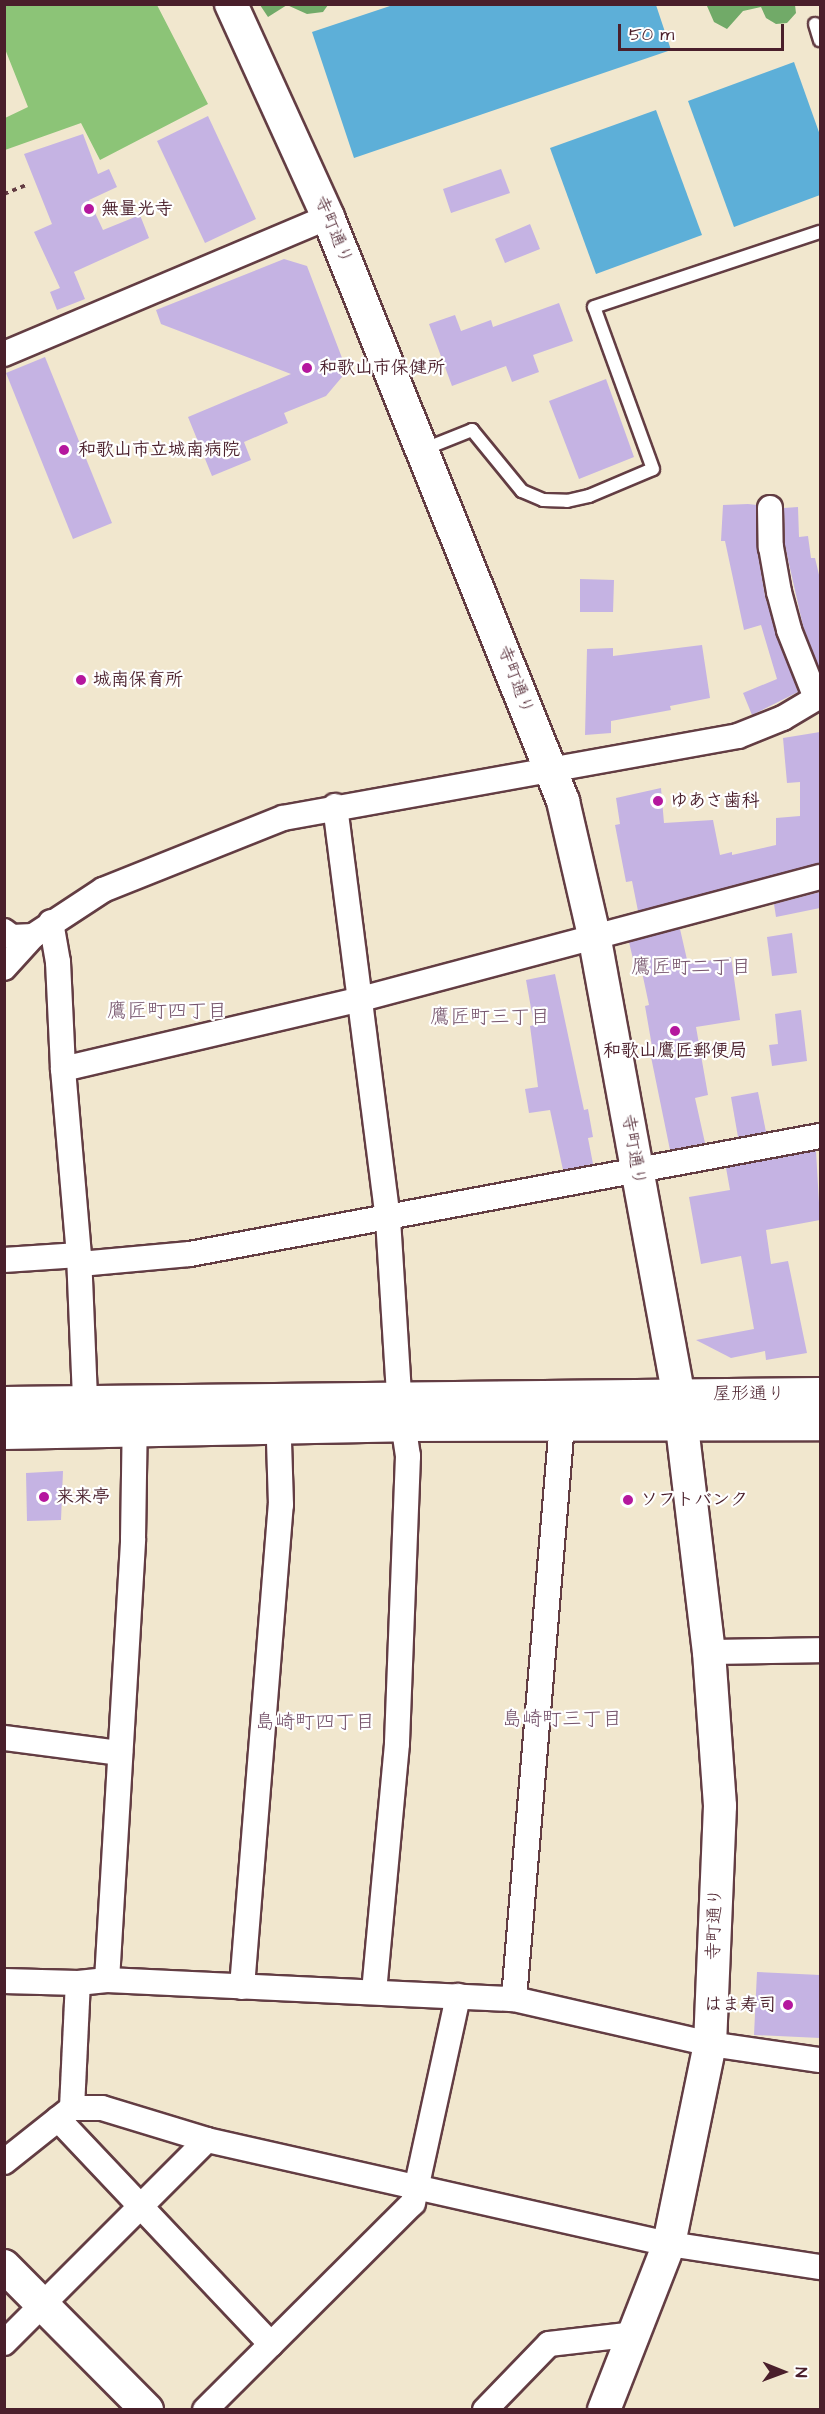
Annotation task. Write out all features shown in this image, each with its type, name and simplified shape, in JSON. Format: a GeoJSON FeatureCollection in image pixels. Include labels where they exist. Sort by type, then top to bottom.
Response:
{"type":"FeatureCollection","features":[{"type":"Feature","properties":{"kind":"street","name":"寺町通り"},"geometry":{"type":"LineString","coordinates":[[231,4],[328,217],[550,769],[573,833],[595,940],[680,1408],[709,1652],[720,1806],[710,2044],[669,2244],[604,2409]]}},
{"type":"Feature","properties":{"kind":"street"},"geometry":{"type":"LineString","coordinates":[[4,354],[328,217]]}},
{"type":"Feature","properties":{"kind":"street"},"geometry":{"type":"LineString","coordinates":[[4,968],[42,929],[103,890],[283,818],[334,806],[738,736],[783,718],[818,697],[789,630],[779,592],[771,547],[770,508]]}},
{"type":"Feature","properties":{"kind":"street"},"geometry":{"type":"LineString","coordinates":[[334,806],[388,1219],[407,1489],[398,1744],[374,1991]]}},
{"type":"Feature","properties":{"kind":"street"},"geometry":{"type":"LineString","coordinates":[[63,1069],[361,999],[595,940],[820,877]]}},
{"type":"Feature","properties":{"kind":"street"},"geometry":{"type":"LineString","coordinates":[[4,931],[12,937],[42,929]]}},
{"type":"Feature","properties":{"kind":"street"},"geometry":{"type":"LineString","coordinates":[[42,929],[58,962],[63,1069],[80,1260],[86,1416]]}},
{"type":"Feature","properties":{"kind":"street"},"geometry":{"type":"LineString","coordinates":[[4,1260],[80,1260],[190,1254],[388,1219],[820,1136]]}},
{"type":"Feature","properties":{"kind":"street","name":"屋形通り"},"geometry":{"type":"LineString","coordinates":[[680,1408],[820,1394]]}},
{"type":"Feature","properties":{"kind":"street"},"geometry":{"type":"LineString","coordinates":[[4,1403],[86,1416],[680,1408]]}},
{"type":"Feature","properties":{"kind":"street"},"geometry":{"type":"LineString","coordinates":[[402,1411],[562,1424],[680,1408]]}},
{"type":"Feature","properties":{"kind":"street","name":"屋形通り"},"geometry":{"type":"LineString","coordinates":[[680,1408],[820,1424]]}},
{"type":"Feature","properties":{"kind":"street"},"geometry":{"type":"LineString","coordinates":[[242,1987],[281,1505],[278,1412]]}},
{"type":"Feature","properties":{"kind":"street"},"geometry":{"type":"LineString","coordinates":[[107,1980],[133,1539],[135,1415]]}},
{"type":"Feature","properties":{"kind":"street"},"geometry":{"type":"LineString","coordinates":[[4,1433],[86,1416]]}},
{"type":"Feature","properties":{"kind":"street"},"geometry":{"type":"LineString","coordinates":[[514,1999],[562,1424]]}},
{"type":"Feature","properties":{"kind":"street"},"geometry":{"type":"LineString","coordinates":[[709,1652],[820,1650]]}},
{"type":"Feature","properties":{"kind":"street"},"geometry":{"type":"LineString","coordinates":[[4,1738],[120,1752]]}},
{"type":"Feature","properties":{"kind":"street"},"geometry":{"type":"LineString","coordinates":[[4,1981],[78,1983],[107,1980],[514,1999],[710,2044],[820,2061]]}},
{"type":"Feature","properties":{"kind":"street"},"geometry":{"type":"LineString","coordinates":[[78,1983],[65,2114],[138,2208],[271,2344]]}},
{"type":"Feature","properties":{"kind":"street"},"geometry":{"type":"LineString","coordinates":[[205,2409],[413,2203],[458,1996]]}},
{"type":"Feature","properties":{"kind":"street"},"geometry":{"type":"LineString","coordinates":[[4,2162],[65,2114],[102,2108],[207,2140],[669,2244],[820,2267]]}},
{"type":"Feature","properties":{"kind":"street"},"geometry":{"type":"LineString","coordinates":[[4,2343],[207,2140]]}},
{"type":"Feature","properties":{"kind":"street"},"geometry":{"type":"LineString","coordinates":[[4,2266],[147,2409]]}},
{"type":"Feature","properties":{"kind":"street"},"geometry":{"type":"LineString","coordinates":[[484,2409],[549,2344],[635,2334]]}},
{"type":"Feature","properties":{"kind":"lane"},"geometry":{"type":"LineString","coordinates":[[815,24],[820,40]]}},
{"type":"Feature","properties":{"kind":"lane"},"geometry":{"type":"LineString","coordinates":[[422,450],[472,430],[522,491],[543,500],[567,501],[589,496],[653,469],[594,307],[820,232]]}},
{"type":"Feature","properties":{"kind":"path"},"geometry":{"type":"LineString","coordinates":[[4,194],[26,185]]}},
{"type":"Feature","properties":{"kind":"path"},"geometry":{"type":"LineString","coordinates":[[4,223],[4,229]]}},
{"type":"Feature","properties":{"kind":"green space"},"geometry":{"type":"Polygon","coordinates":[[[5,4],[157,5],[208,104],[100,160],[81,123],[5,150],[5,118],[28,107],[5,49],[5,4]]]}},
{"type":"Feature","properties":{"kind":"green space"},"geometry":{"type":"Polygon","coordinates":[[[260,5],[287,5],[268,17],[260,5]]]}},
{"type":"Feature","properties":{"kind":"green space"},"geometry":{"type":"Polygon","coordinates":[[[287,5],[328,5],[323,12],[307,14],[287,5]]]}},
{"type":"Feature","properties":{"kind":"green space"},"geometry":{"type":"Polygon","coordinates":[[[795,5],[796,13],[787,23],[776,24],[766,18],[761,7],[743,11],[727,29],[714,22],[707,6],[795,5]]]}},
{"type":"Feature","properties":{"kind":"water"},"geometry":{"type":"Polygon","coordinates":[[[393,5],[656,5],[671,50],[354,158],[312,32],[393,5]]]}},
{"type":"Feature","properties":{"kind":"water"},"geometry":{"type":"Polygon","coordinates":[[[794,62],[820,135],[820,195],[734,227],[688,101],[794,62]]]}},
{"type":"Feature","properties":{"kind":"water"},"geometry":{"type":"Polygon","coordinates":[[[656,110],[702,235],[596,274],[550,148],[656,110]]]}},
{"type":"Feature","properties":{"kind":"building"},"geometry":{"type":"Polygon","coordinates":[[[208,116],[256,219],[205,243],[157,141],[208,116]]]}},
{"type":"Feature","properties":{"kind":"building"},"geometry":{"type":"Polygon","coordinates":[[[83,134],[98,174],[109,169],[117,187],[89,200],[103,230],[140,215],[149,238],[74,272],[85,299],[57,310],[50,292],[60,288],[34,232],[52,224],[24,154],[83,134]]]}},
{"type":"Feature","properties":{"kind":"building"},"geometry":{"type":"Polygon","coordinates":[[[501,169],[510,193],[451,213],[443,189],[501,169]]]}},
{"type":"Feature","properties":{"kind":"building"},"geometry":{"type":"Polygon","coordinates":[[[530,224],[540,249],[505,263],[495,239],[530,224]]]}},
{"type":"Feature","properties":{"kind":"building","name":"和歌山市保健所"},"geometry":{"type":"Polygon","coordinates":[[[284,259],[307,266],[347,371],[326,396],[284,413],[288,423],[244,442],[251,460],[212,476],[188,417],[291,374],[161,324],[156,310],[284,259]]]}},
{"type":"Feature","properties":{"kind":"building"},"geometry":{"type":"Polygon","coordinates":[[[559,303],[573,341],[533,355],[539,372],[512,382],[506,366],[452,386],[429,324],[455,315],[461,331],[491,320],[493,327],[559,303]]]}},
{"type":"Feature","properties":{"kind":"building"},"geometry":{"type":"Polygon","coordinates":[[[45,357],[112,523],[73,539],[6,373],[45,357]]]}},
{"type":"Feature","properties":{"kind":"building"},"geometry":{"type":"Polygon","coordinates":[[[606,379],[634,457],[579,479],[549,401],[606,379]]]}},
{"type":"Feature","properties":{"kind":"building"},"geometry":{"type":"Polygon","coordinates":[[[723,505],[757,505],[757,548],[765,596],[798,692],[752,715],[743,693],[777,679],[761,625],[744,630],[725,541],[721,541],[723,505]]]}},
{"type":"Feature","properties":{"kind":"building"},"geometry":{"type":"Polygon","coordinates":[[[798,507],[799,537],[808,536],[811,558],[815,558],[820,579],[820,671],[803,626],[785,546],[784,508],[798,507]]]}},
{"type":"Feature","properties":{"kind":"building"},"geometry":{"type":"Polygon","coordinates":[[[580,579],[614,580],[613,612],[580,612],[580,579]]]}},
{"type":"Feature","properties":{"kind":"building"},"geometry":{"type":"Polygon","coordinates":[[[702,645],[710,698],[670,706],[671,710],[611,721],[611,733],[585,735],[587,649],[613,648],[613,656],[702,645]]]}},
{"type":"Feature","properties":{"kind":"building"},"geometry":{"type":"Polygon","coordinates":[[[820,732],[820,863],[638,911],[632,881],[626,882],[615,825],[620,824],[616,798],[661,788],[664,823],[713,820],[720,855],[732,852],[732,855],[776,845],[776,818],[800,816],[800,782],[787,783],[783,738],[820,732]]]}},
{"type":"Feature","properties":{"kind":"building"},"geometry":{"type":"Polygon","coordinates":[[[820,892],[820,908],[776,917],[774,904],[820,892]]]}},
{"type":"Feature","properties":{"kind":"building"},"geometry":{"type":"Polygon","coordinates":[[[680,929],[688,964],[731,957],[740,1020],[696,1027],[708,1095],[695,1098],[705,1143],[670,1150],[650,1052],[653,1052],[645,1006],[649,1005],[639,958],[633,959],[629,942],[680,929]]]}},
{"type":"Feature","properties":{"kind":"building"},"geometry":{"type":"Polygon","coordinates":[[[792,933],[797,973],[772,976],[767,937],[792,933]]]}},
{"type":"Feature","properties":{"kind":"building"},"geometry":{"type":"Polygon","coordinates":[[[555,974],[584,1110],[588,1109],[593,1137],[588,1138],[593,1164],[563,1170],[550,1110],[529,1113],[525,1089],[538,1087],[530,1026],[534,1025],[526,980],[555,974]]]}},
{"type":"Feature","properties":{"kind":"building"},"geometry":{"type":"Polygon","coordinates":[[[801,1010],[807,1061],[772,1066],[769,1045],[778,1044],[775,1014],[801,1010]]]}},
{"type":"Feature","properties":{"kind":"building"},"geometry":{"type":"Polygon","coordinates":[[[758,1092],[766,1132],[738,1137],[731,1097],[758,1092]]]}},
{"type":"Feature","properties":{"kind":"building"},"geometry":{"type":"Polygon","coordinates":[[[816,1151],[820,1220],[766,1230],[771,1264],[788,1261],[807,1353],[766,1360],[765,1351],[731,1358],[696,1340],[754,1329],[741,1256],[701,1264],[689,1197],[730,1190],[726,1168],[816,1151]]]}},
{"type":"Feature","properties":{"kind":"building","name":"来来亭"},"geometry":{"type":"Polygon","coordinates":[[[63,1471],[61,1520],[27,1521],[26,1473],[63,1471]]]}},
{"type":"Feature","properties":{"kind":"building","name":"はま寿司"},"geometry":{"type":"Polygon","coordinates":[[[757,1972],[820,1975],[820,2038],[754,2035],[757,1972]]]}},
{"type":"Feature","properties":{"kind":"place","name":"無量光寺"},"geometry":{"type":"Point","coordinates":[89,209]}},
{"type":"Feature","properties":{"kind":"place","name":"和歌山市保健所"},"geometry":{"type":"Point","coordinates":[307,368]}},
{"type":"Feature","properties":{"kind":"place","name":"和歌山市立城南病院"},"geometry":{"type":"Point","coordinates":[64,450]}},
{"type":"Feature","properties":{"kind":"place","name":"城南保育所"},"geometry":{"type":"Point","coordinates":[81,680]}},
{"type":"Feature","properties":{"kind":"place","name":"ゆあさ歯科"},"geometry":{"type":"Point","coordinates":[658,801]}},
{"type":"Feature","properties":{"kind":"place","name":"和歌山鷹匠郵便局"},"geometry":{"type":"Point","coordinates":[675,1031]}},
{"type":"Feature","properties":{"kind":"place","name":"来来亭"},"geometry":{"type":"Point","coordinates":[44,1497]}},
{"type":"Feature","properties":{"kind":"place","name":"ソフトバンク"},"geometry":{"type":"Point","coordinates":[628,1500]}},
{"type":"Feature","properties":{"kind":"place","name":"はま寿司"},"geometry":{"type":"Point","coordinates":[788,2005]}},
{"type":"Feature","properties":{"kind":"district","name":"鷹匠町二丁目"},"geometry":{"type":"Point","coordinates":[691,967]}},
{"type":"Feature","properties":{"kind":"district","name":"鷹匠町四丁目"},"geometry":{"type":"Point","coordinates":[167,1011]}},
{"type":"Feature","properties":{"kind":"district","name":"鷹匠町三丁目"},"geometry":{"type":"Point","coordinates":[490,1017]}},
{"type":"Feature","properties":{"kind":"district","name":"島崎町三丁目"},"geometry":{"type":"Point","coordinates":[562,1719]}},
{"type":"Feature","properties":{"kind":"district","name":"島崎町四丁目"},"geometry":{"type":"Point","coordinates":[315,1722]}}]}
